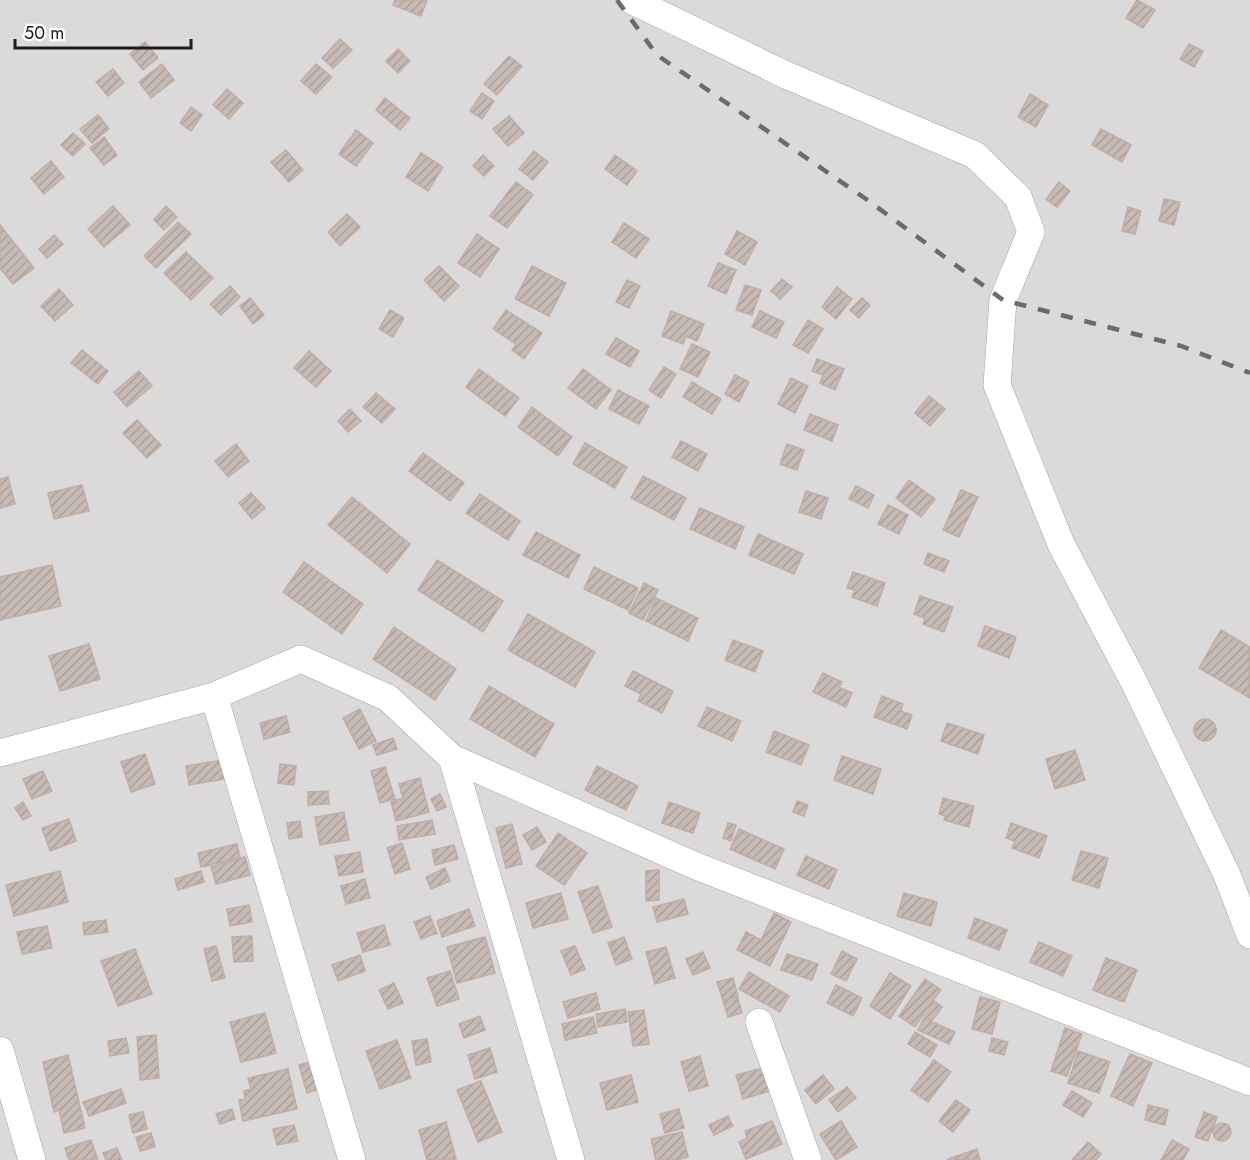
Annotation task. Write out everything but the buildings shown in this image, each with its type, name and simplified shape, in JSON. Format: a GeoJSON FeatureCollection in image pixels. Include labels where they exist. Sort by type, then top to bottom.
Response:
{"type":"FeatureCollection","features":[{"type":"Feature","properties":{"kind":"street"},"geometry":{"type":"LineString","coordinates":[[631,0],[786,75],[975,155],[1018,197],[1031,232],[1003,300],[997,385],[1061,544],[1136,684],[1227,875],[1250,935]]}},
{"type":"Feature","properties":{"kind":"street"},"geometry":{"type":"LineString","coordinates":[[0,753],[214,696],[301,659],[388,698],[452,758],[696,866],[1250,1082]]}},
{"type":"Feature","properties":{"kind":"street"},"geometry":{"type":"LineString","coordinates":[[214,696],[352,1160]]}},
{"type":"Feature","properties":{"kind":"street"},"geometry":{"type":"LineString","coordinates":[[452,758],[572,1160]]}},
{"type":"Feature","properties":{"kind":"street"},"geometry":{"type":"LineString","coordinates":[[759,1022],[808,1160]]}},
{"type":"Feature","properties":{"kind":"street"},"geometry":{"type":"LineString","coordinates":[[0,1050],[32,1160]]}},
{"type":"Feature","properties":{"kind":"shaded area"},"geometry":{"type":"Polygon","coordinates":[[[0,0],[1250,0],[1250,1160],[0,1160],[0,0]]]}},
{"type":"Feature","properties":{"kind":"railway"},"geometry":{"type":"LineString","coordinates":[[617,0],[657,55],[866,199],[1003,300],[1181,346],[1250,373]]}}]}
